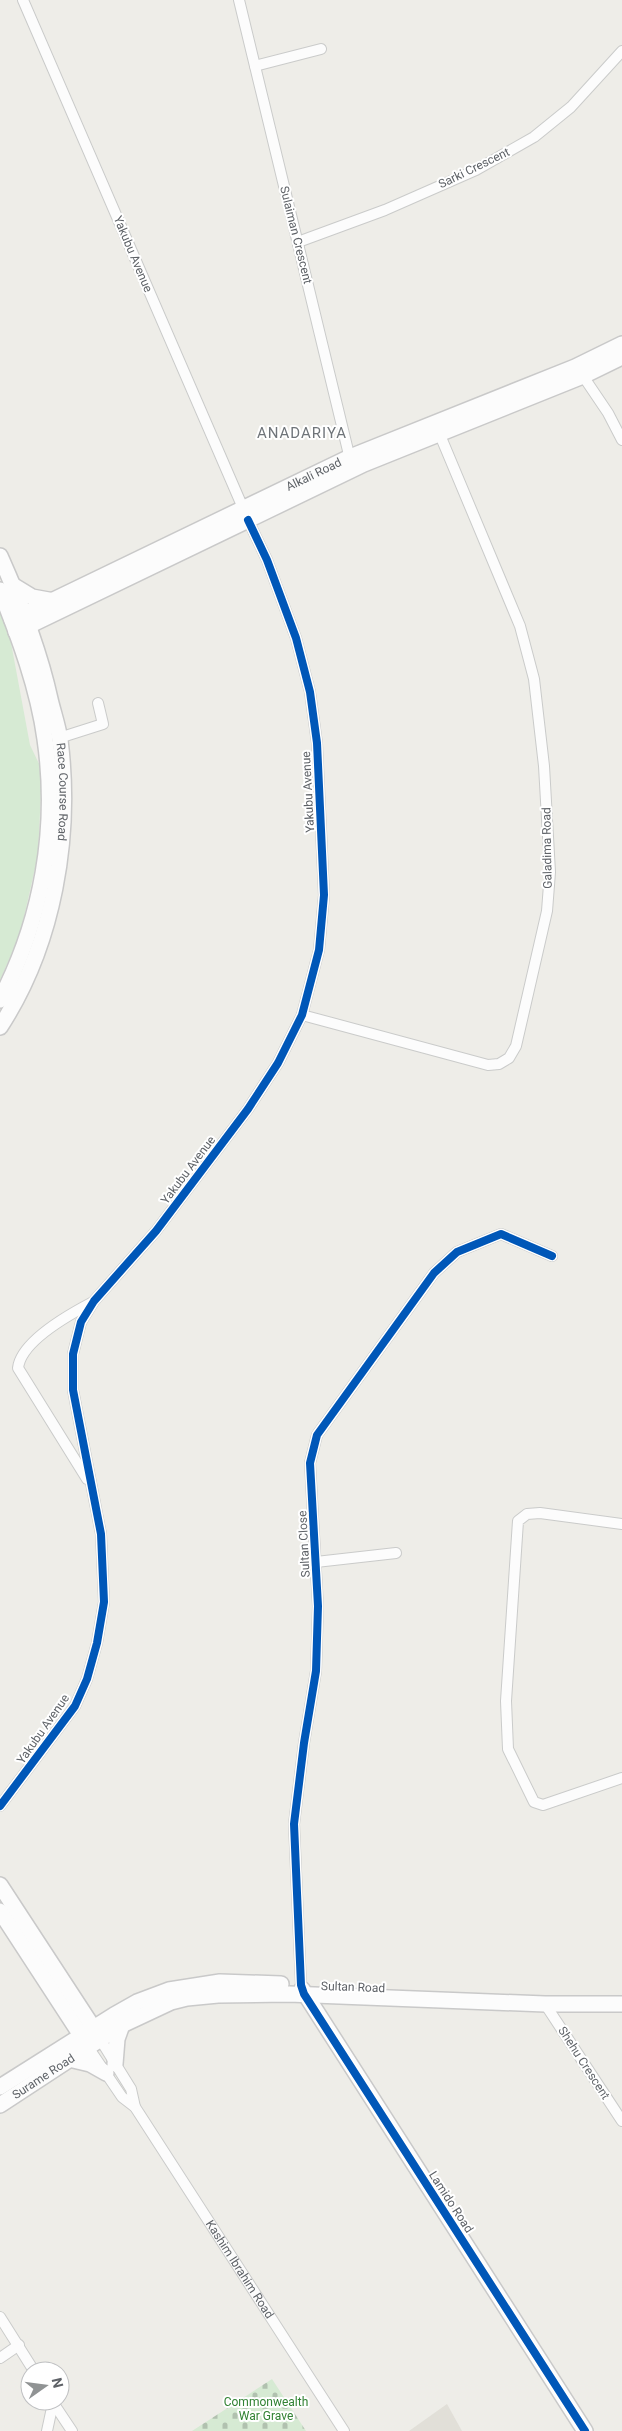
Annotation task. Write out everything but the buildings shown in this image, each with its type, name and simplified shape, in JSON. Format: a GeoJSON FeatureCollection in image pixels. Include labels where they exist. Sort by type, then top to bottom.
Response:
{"type":"FeatureCollection","features":[{"type":"Feature","properties":{"kind":"street","name":"Yakubu Avenue"},"geometry":{"type":"LineString","coordinates":[[0,1806],[74,1706],[87,1679],[97,1643],[104,1602],[101,1534],[73,1390],[73,1354],[81,1322],[94,1301],[156,1231],[242,1117],[278,1063],[302,1015],[319,950],[324,895],[317,742],[310,692],[296,638],[267,560],[245,514],[23,0]]}},
{"type":"Feature","properties":{"kind":"street","name":"Sulaiman Crescent"},"geometry":{"type":"LineString","coordinates":[[240,0],[352,463]]}},
{"type":"Feature","properties":{"kind":"street"},"geometry":{"type":"LineString","coordinates":[[255,66],[321,49]]}},
{"type":"Feature","properties":{"kind":"street","name":"Sarki Crescent"},"geometry":{"type":"LineString","coordinates":[[298,242],[385,210],[476,170],[534,138],[571,107],[622,51]]}},
{"type":"Feature","properties":{"kind":"street","name":"Alkali Road"},"geometry":{"type":"LineString","coordinates":[[21,623],[352,463],[575,367],[622,344]]}},
{"type":"Feature","properties":{"kind":"street","name":"Alkali Road"},"geometry":{"type":"LineString","coordinates":[[352,463],[440,435],[583,376],[622,357]]}},
{"type":"Feature","properties":{"kind":"street"},"geometry":{"type":"LineString","coordinates":[[583,376],[608,413],[622,440]]}},
{"type":"Feature","properties":{"kind":"street","name":"Galadima Road"},"geometry":{"type":"LineString","coordinates":[[302,1015],[488,1065],[499,1064],[508,1058],[516,1046],[520,1033],[547,911],[550,872],[544,766],[534,679],[520,626],[440,435]]}},
{"type":"Feature","properties":{"kind":"street","name":"Race Course Road"},"geometry":{"type":"LineString","coordinates":[[0,556],[7,588],[21,623],[40,656],[60,738],[64,784],[59,864],[42,940],[25,981],[0,1027]]}},
{"type":"Feature","properties":{"kind":"street"},"geometry":{"type":"LineString","coordinates":[[7,588],[54,607],[44,634],[40,656]]}},
{"type":"Feature","properties":{"kind":"street","name":"Race Course Road"},"geometry":{"type":"LineString","coordinates":[[0,1000],[12,978],[28,937],[45,865],[49,826],[46,739],[21,623]]}},
{"type":"Feature","properties":{"kind":"street"},"geometry":{"type":"LineString","coordinates":[[60,738],[102,724],[98,704]]}},
{"type":"Feature","properties":{"kind":"street","name":"Sultan Close"},"geometry":{"type":"LineString","coordinates":[[302,1990],[294,1824],[304,1743],[316,1671],[316,1562],[310,1463],[317,1435],[434,1273],[458,1252],[498,1234],[552,1256]]}},
{"type":"Feature","properties":{"kind":"street"},"geometry":{"type":"LineString","coordinates":[[90,1483],[18,1368],[19,1360],[30,1345],[66,1317],[94,1301]]}},
{"type":"Feature","properties":{"kind":"street"},"geometry":{"type":"LineString","coordinates":[[622,1524],[540,1513],[527,1514],[518,1522],[506,1701],[508,1748],[534,1802],[543,1806],[622,1778]]}},
{"type":"Feature","properties":{"kind":"street"},"geometry":{"type":"LineString","coordinates":[[316,1562],[396,1553]]}},
{"type":"Feature","properties":{"kind":"street","name":"Kashim Ibrahim Road"},"geometry":{"type":"LineString","coordinates":[[0,1885],[69,2005]]}},
{"type":"Feature","properties":{"kind":"street","name":"Kashim Ibrahim Road"},"geometry":{"type":"LineString","coordinates":[[0,1911],[91,2037],[110,2069],[122,2097],[135,2107],[344,2431]]}},
{"type":"Feature","properties":{"kind":"street","name":"Sultan Road"},"geometry":{"type":"LineString","coordinates":[[91,2037],[118,2020],[145,1999],[184,1987],[220,1982],[302,1990],[545,2004],[622,2004]]}},
{"type":"Feature","properties":{"kind":"street","name":"Sultan Road"},"geometry":{"type":"LineString","coordinates":[[302,1990],[622,1995]]}},
{"type":"Feature","properties":{"kind":"street","name":"Lamido Road"},"geometry":{"type":"LineString","coordinates":[[302,1990],[585,2431]]}},
{"type":"Feature","properties":{"kind":"street","name":"Shehu Crescent"},"geometry":{"type":"LineString","coordinates":[[545,2004],[622,2121]]}},
{"type":"Feature","properties":{"kind":"street"},"geometry":{"type":"LineString","coordinates":[[69,2005],[99,2012],[118,2020],[117,2039],[110,2069],[90,2064],[66,2053],[65,2028],[69,2005]]}},
{"type":"Feature","properties":{"kind":"street","name":"Kashim Ibrahim Road"},"geometry":{"type":"LineString","coordinates":[[91,2037],[110,2069]]}},
{"type":"Feature","properties":{"kind":"street","name":"Surame Road"},"geometry":{"type":"LineString","coordinates":[[0,2088],[66,2053],[91,2037]]}},
{"type":"Feature","properties":{"kind":"street","name":"Surame Road"},"geometry":{"type":"LineString","coordinates":[[0,2105],[66,2053]]}},
{"type":"Feature","properties":{"kind":"street"},"geometry":{"type":"LineString","coordinates":[[0,2316],[28,2361]]}},
{"type":"Feature","properties":{"kind":"street"},"geometry":{"type":"LineString","coordinates":[[0,2358],[19,2345]]}},
{"type":"Feature","properties":{"kind":"street"},"geometry":{"type":"LineString","coordinates":[[47,2431],[51,2411]]}},
{"type":"Feature","properties":{"kind":"street"},"geometry":{"type":"LineString","coordinates":[[59,2411],[72,2431]]}},
{"type":"Feature","properties":{"kind":"shaded area"},"geometry":{"type":"Polygon","coordinates":[[[447,2404],[462,2431],[409,2431],[447,2404]]]}},
{"type":"Feature","properties":{"kind":"green space"},"geometry":{"type":"Polygon","coordinates":[[[0,611],[9,632],[30,745],[42,770],[38,855],[20,935],[0,980],[0,611]]]}},
{"type":"Feature","properties":{"kind":"green space","name":"Commonwealth War Grave"},"geometry":{"type":"Polygon","coordinates":[[[272,2379],[306,2431],[192,2431],[272,2379]]]}},
{"type":"Feature","properties":{"kind":"cycle path"},"geometry":{"type":"LineString","coordinates":[[0,1806],[75,1706],[87,1679],[97,1643],[104,1602],[101,1534],[73,1390],[73,1354],[81,1322],[94,1301],[156,1231],[248,1109],[278,1063],[302,1015],[319,950],[324,895],[317,743],[310,692],[296,638],[267,560],[248,520]]}},
{"type":"Feature","properties":{"kind":"cycle path"},"geometry":{"type":"LineString","coordinates":[[552,1256],[501,1234],[457,1252],[434,1273],[317,1435],[310,1463],[318,1606],[316,1671],[304,1743],[294,1824],[301,1985],[304,1994],[585,2431]]}},
{"type":"Feature","properties":{"kind":"district","name":"ANADARIYA"},"geometry":{"type":"Point","coordinates":[302,433]}}]}
